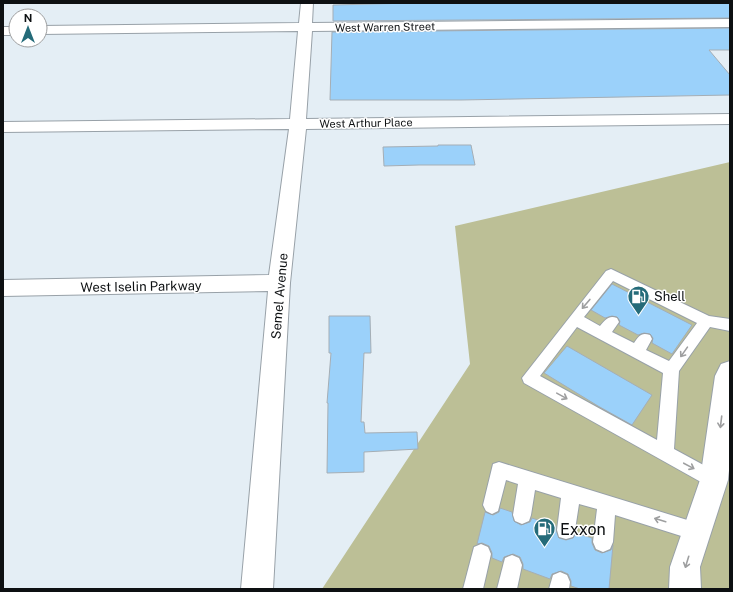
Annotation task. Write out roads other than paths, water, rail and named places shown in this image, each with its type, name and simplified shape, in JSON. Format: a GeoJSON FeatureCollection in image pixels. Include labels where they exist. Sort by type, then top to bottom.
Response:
{"type":"FeatureCollection","features":[{"type":"Feature","properties":{"kind":"main road","name":"Semel Avenue"},"geometry":{"type":"LineString","coordinates":[[257,589],[279,283],[298,123],[307,3]]}},
{"type":"Feature","properties":{"kind":"main road","name":"West Warren Street"},"geometry":{"type":"LineString","coordinates":[[48,30],[730,23]]}},
{"type":"Feature","properties":{"kind":"main road","name":"West Arthur Place"},"geometry":{"type":"LineString","coordinates":[[3,127],[730,119]]}},
{"type":"Feature","properties":{"kind":"main road","name":"West Iselin Parkway"},"geometry":{"type":"LineString","coordinates":[[3,288],[279,283]]}},
{"type":"Feature","properties":{"kind":"main road"},"geometry":{"type":"LineString","coordinates":[[685,589],[685,567],[714,480],[727,376],[730,370]]}},
{"type":"Feature","properties":{"kind":"lane"},"geometry":{"type":"LineString","coordinates":[[714,480],[530,378],[611,274],[636,292],[668,307],[706,321],[730,325]]}},
{"type":"Feature","properties":{"kind":"lane"},"geometry":{"type":"LineString","coordinates":[[575,319],[671,370]]}},
{"type":"Feature","properties":{"kind":"lane"},"geometry":{"type":"LineString","coordinates":[[665,453],[671,370],[706,321]]}},
{"type":"Feature","properties":{"kind":"lane"},"geometry":{"type":"LineString","coordinates":[[602,334],[612,322]]}},
{"type":"Feature","properties":{"kind":"lane"},"geometry":{"type":"LineString","coordinates":[[636,352],[645,340]]}},
{"type":"Feature","properties":{"kind":"lane"},"geometry":{"type":"LineString","coordinates":[[492,505],[499,470],[697,532]]}},
{"type":"Feature","properties":{"kind":"lane"},"geometry":{"type":"LineString","coordinates":[[522,515],[528,478]]}},
{"type":"Feature","properties":{"kind":"lane"},"geometry":{"type":"LineString","coordinates":[[566,530],[571,492]]}},
{"type":"Feature","properties":{"kind":"lane"},"geometry":{"type":"LineString","coordinates":[[603,542],[607,503]]}},
{"type":"Feature","properties":{"kind":"lane"},"geometry":{"type":"LineString","coordinates":[[473,589],[481,554]]}},
{"type":"Feature","properties":{"kind":"lane"},"geometry":{"type":"LineString","coordinates":[[507,589],[512,565]]}},
{"type":"Feature","properties":{"kind":"place","name":"Shell"},"geometry":{"type":"Point","coordinates":[639,316]}},
{"type":"Feature","properties":{"kind":"place","name":"Exxon"},"geometry":{"type":"Point","coordinates":[544,548]}}]}
